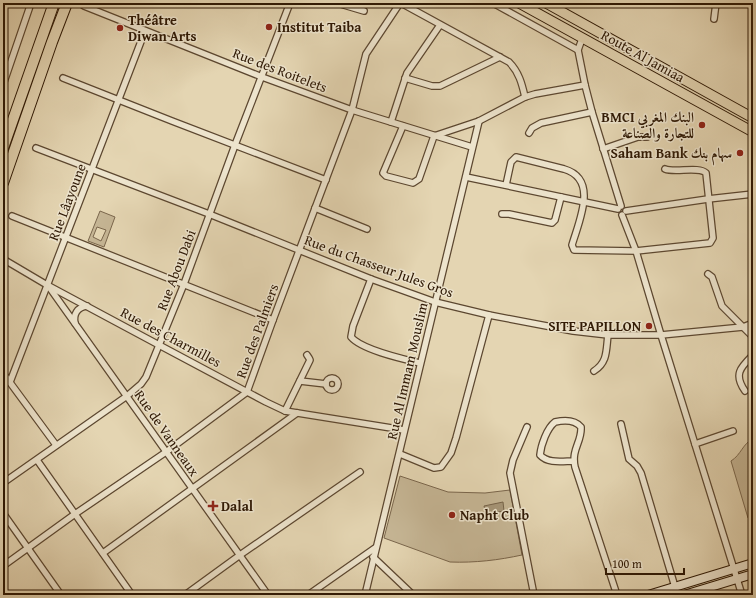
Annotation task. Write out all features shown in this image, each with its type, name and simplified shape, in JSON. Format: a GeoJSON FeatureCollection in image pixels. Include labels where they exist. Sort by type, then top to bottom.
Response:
{"type":"FeatureCollection","features":[{"type":"Feature","properties":{"kind":"highway"},"geometry":{"type":"LineString","coordinates":[[3,148],[6,132],[54,3]]}},
{"type":"Feature","properties":{"kind":"highway"},"geometry":{"type":"LineString","coordinates":[[3,183],[67,3]]}},
{"type":"Feature","properties":{"kind":"highway"},"geometry":{"type":"LineString","coordinates":[[19,137],[38,93],[71,3]]}},
{"type":"Feature","properties":{"kind":"main road","name":"Route Al Jamiaa"},"geometry":{"type":"LineString","coordinates":[[519,3],[753,132]]}},
{"type":"Feature","properties":{"kind":"main road","name":"Route Al Jamiaa"},"geometry":{"type":"LineString","coordinates":[[546,3],[753,118]]}},
{"type":"Feature","properties":{"kind":"street"},"geometry":{"type":"LineString","coordinates":[[3,86],[30,6],[28,3]]}},
{"type":"Feature","properties":{"kind":"street","name":"Rue Abou Dabi"},"geometry":{"type":"LineString","coordinates":[[3,483],[127,396],[141,384],[146,377],[184,284],[235,145],[290,3]]}},
{"type":"Feature","properties":{"kind":"street"},"geometry":{"type":"LineString","coordinates":[[337,3],[364,11]]}},
{"type":"Feature","properties":{"kind":"street"},"geometry":{"type":"LineString","coordinates":[[400,3],[509,62],[520,76],[526,97]]}},
{"type":"Feature","properties":{"kind":"street","name":"Rue des Palmiers"},"geometry":{"type":"LineString","coordinates":[[3,566],[75,514],[166,452],[247,392],[352,110],[366,54],[400,3]]}},
{"type":"Feature","properties":{"kind":"street"},"geometry":{"type":"LineString","coordinates":[[493,3],[578,50]]}},
{"type":"Feature","properties":{"kind":"street"},"geometry":{"type":"LineString","coordinates":[[714,19],[716,3]]}},
{"type":"Feature","properties":{"kind":"street","name":"Rue des Roitelets"},"geometry":{"type":"LineString","coordinates":[[84,6],[262,77],[352,110],[472,147]]}},
{"type":"Feature","properties":{"kind":"street"},"geometry":{"type":"LineString","coordinates":[[391,122],[409,69],[440,25]]}},
{"type":"Feature","properties":{"kind":"street","name":"Rue Lâayoune"},"geometry":{"type":"LineString","coordinates":[[10,382],[145,31]]}},
{"type":"Feature","properties":{"kind":"street"},"geometry":{"type":"LineString","coordinates":[[582,39],[578,50],[585,86],[619,208]]}},
{"type":"Feature","properties":{"kind":"street"},"geometry":{"type":"LineString","coordinates":[[405,78],[432,86],[444,85],[500,57]]}},
{"type":"Feature","properties":{"kind":"street"},"geometry":{"type":"LineString","coordinates":[[63,78],[326,180]]}},
{"type":"Feature","properties":{"kind":"street"},"geometry":{"type":"LineString","coordinates":[[403,126],[383,173],[386,176],[405,182],[415,183],[419,178],[434,136],[478,121],[526,97],[545,91],[585,86]]}},
{"type":"Feature","properties":{"kind":"street"},"geometry":{"type":"LineString","coordinates":[[529,133],[532,128],[541,123],[592,112]]}},
{"type":"Feature","properties":{"kind":"street","name":"Rue Al Immam Mouslim"},"geometry":{"type":"LineString","coordinates":[[365,595],[375,548],[400,454],[404,430],[466,177],[478,121]]}},
{"type":"Feature","properties":{"kind":"street"},"geometry":{"type":"LineString","coordinates":[[603,149],[638,137],[646,137]]}},
{"type":"Feature","properties":{"kind":"street","name":"Rue du Chasseur Jules Gros"},"geometry":{"type":"LineString","coordinates":[[36,148],[209,214],[371,279],[435,302],[489,315],[573,331],[608,335],[661,335],[743,327],[753,323]]}},
{"type":"Feature","properties":{"kind":"street"},"geometry":{"type":"LineString","coordinates":[[506,185],[512,160],[516,157],[572,171],[576,174],[581,181],[585,201],[572,245],[573,249],[636,251],[710,244],[713,238],[706,173],[704,171],[670,171],[665,169]]}},
{"type":"Feature","properties":{"kind":"street"},"geometry":{"type":"LineString","coordinates":[[466,177],[619,208],[625,207],[624,213],[742,595]]}},
{"type":"Feature","properties":{"kind":"street"},"geometry":{"type":"LineString","coordinates":[[624,213],[708,199],[753,194]]}},
{"type":"Feature","properties":{"kind":"street"},"geometry":{"type":"LineString","coordinates":[[502,214],[552,223],[555,220],[561,197]]}},
{"type":"Feature","properties":{"kind":"street"},"geometry":{"type":"LineString","coordinates":[[315,208],[367,228]]}},
{"type":"Feature","properties":{"kind":"street"},"geometry":{"type":"LineString","coordinates":[[12,216],[273,320]]}},
{"type":"Feature","properties":{"kind":"street","name":"Rue des Charmilles"},"geometry":{"type":"LineString","coordinates":[[3,259],[47,285],[285,411],[404,430]]}},
{"type":"Feature","properties":{"kind":"street"},"geometry":{"type":"LineString","coordinates":[[708,274],[712,277],[719,302],[753,337]]}},
{"type":"Feature","properties":{"kind":"street"},"geometry":{"type":"LineString","coordinates":[[371,279],[351,332],[351,337],[378,351],[420,363]]}},
{"type":"Feature","properties":{"kind":"street","name":"Rue de Vanneaux"},"geometry":{"type":"LineString","coordinates":[[47,285],[268,595]]}},
{"type":"Feature","properties":{"kind":"street"},"geometry":{"type":"LineString","coordinates":[[75,324],[74,319],[78,310],[87,306]]}},
{"type":"Feature","properties":{"kind":"street"},"geometry":{"type":"LineString","coordinates":[[400,454],[434,468],[441,466],[447,459],[456,438],[489,315]]}},
{"type":"Feature","properties":{"kind":"street"},"geometry":{"type":"LineString","coordinates":[[594,371],[601,367],[605,360],[608,335]]}},
{"type":"Feature","properties":{"kind":"street"},"geometry":{"type":"LineString","coordinates":[[285,411],[310,360],[307,355]]}},
{"type":"Feature","properties":{"kind":"street"},"geometry":{"type":"LineString","coordinates":[[745,391],[740,384],[739,373],[743,365],[753,355]]}},
{"type":"Feature","properties":{"kind":"street"},"geometry":{"type":"LineString","coordinates":[[3,373],[56,445]]}},
{"type":"Feature","properties":{"kind":"street"},"geometry":{"type":"LineString","coordinates":[[300,381],[326,384]]}},
{"type":"Feature","properties":{"kind":"street"},"geometry":{"type":"LineString","coordinates":[[103,553],[193,490],[298,413]]}},
{"type":"Feature","properties":{"kind":"street"},"geometry":{"type":"LineString","coordinates":[[574,461],[552,461],[544,459],[541,456],[541,450],[549,429],[555,422],[576,422],[581,427],[580,436],[574,454],[574,461],[618,595]]}},
{"type":"Feature","properties":{"kind":"street"},"geometry":{"type":"LineString","coordinates":[[621,424],[629,459],[637,466],[641,474],[675,587]]}},
{"type":"Feature","properties":{"kind":"street"},"geometry":{"type":"LineString","coordinates":[[527,427],[513,460],[510,473],[534,595]]}},
{"type":"Feature","properties":{"kind":"street"},"geometry":{"type":"LineString","coordinates":[[695,444],[733,431]]}},
{"type":"Feature","properties":{"kind":"street"},"geometry":{"type":"LineString","coordinates":[[37,460],[132,595]]}},
{"type":"Feature","properties":{"kind":"street"},"geometry":{"type":"LineString","coordinates":[[185,595],[360,472]]}},
{"type":"Feature","properties":{"kind":"street"},"geometry":{"type":"LineString","coordinates":[[3,513],[61,595]]}},
{"type":"Feature","properties":{"kind":"street"},"geometry":{"type":"LineString","coordinates":[[308,595],[375,548]]}},
{"type":"Feature","properties":{"kind":"street"},"geometry":{"type":"LineString","coordinates":[[373,557],[413,595]]}},
{"type":"Feature","properties":{"kind":"street"},"geometry":{"type":"LineString","coordinates":[[648,595],[753,563]]}},
{"type":"Feature","properties":{"kind":"street"},"geometry":{"type":"LineString","coordinates":[[684,595],[753,574]]}},
{"type":"Feature","properties":{"kind":"shaded area"},"geometry":{"type":"Polygon","coordinates":[[[100,211],[115,217],[104,247],[88,241],[100,211]],[[97,227],[93,237],[101,241],[106,230],[97,227]]]}},
{"type":"Feature","properties":{"kind":"shaded area"},"geometry":{"type":"Polygon","coordinates":[[[753,439],[753,516],[748,518],[731,461],[747,443],[753,439]]]}},
{"type":"Feature","properties":{"kind":"shaded area","name":"Napht Club"},"geometry":{"type":"Polygon","coordinates":[[[400,476],[448,492],[485,493],[510,490],[522,555],[487,561],[450,562],[384,538],[400,476]]]}},
{"type":"Feature","properties":{"kind":"shaded area"},"geometry":{"type":"Polygon","coordinates":[[[503,502],[504,511],[486,514],[484,506],[503,502]]]}},
{"type":"Feature","properties":{"kind":"place","name":"Institut Taiba"},"geometry":{"type":"Point","coordinates":[269,27]}},
{"type":"Feature","properties":{"kind":"place","name":"Théâtre Diwan Arts"},"geometry":{"type":"Point","coordinates":[120,28]}},
{"type":"Feature","properties":{"kind":"place","name":"BMCI البنك المغربي للتجارة والصناعة"},"geometry":{"type":"Point","coordinates":[702,125]}},
{"type":"Feature","properties":{"kind":"place","name":"Saham Bank سهام بنك"},"geometry":{"type":"Point","coordinates":[740,153]}},
{"type":"Feature","properties":{"kind":"place","name":"SITE PAPILLON"},"geometry":{"type":"Point","coordinates":[649,326]}},
{"type":"Feature","properties":{"kind":"place","name":"Dalal"},"geometry":{"type":"Point","coordinates":[213,506]}},
{"type":"Feature","properties":{"kind":"place","name":"Napht Club"},"geometry":{"type":"Point","coordinates":[452,515]}}]}
